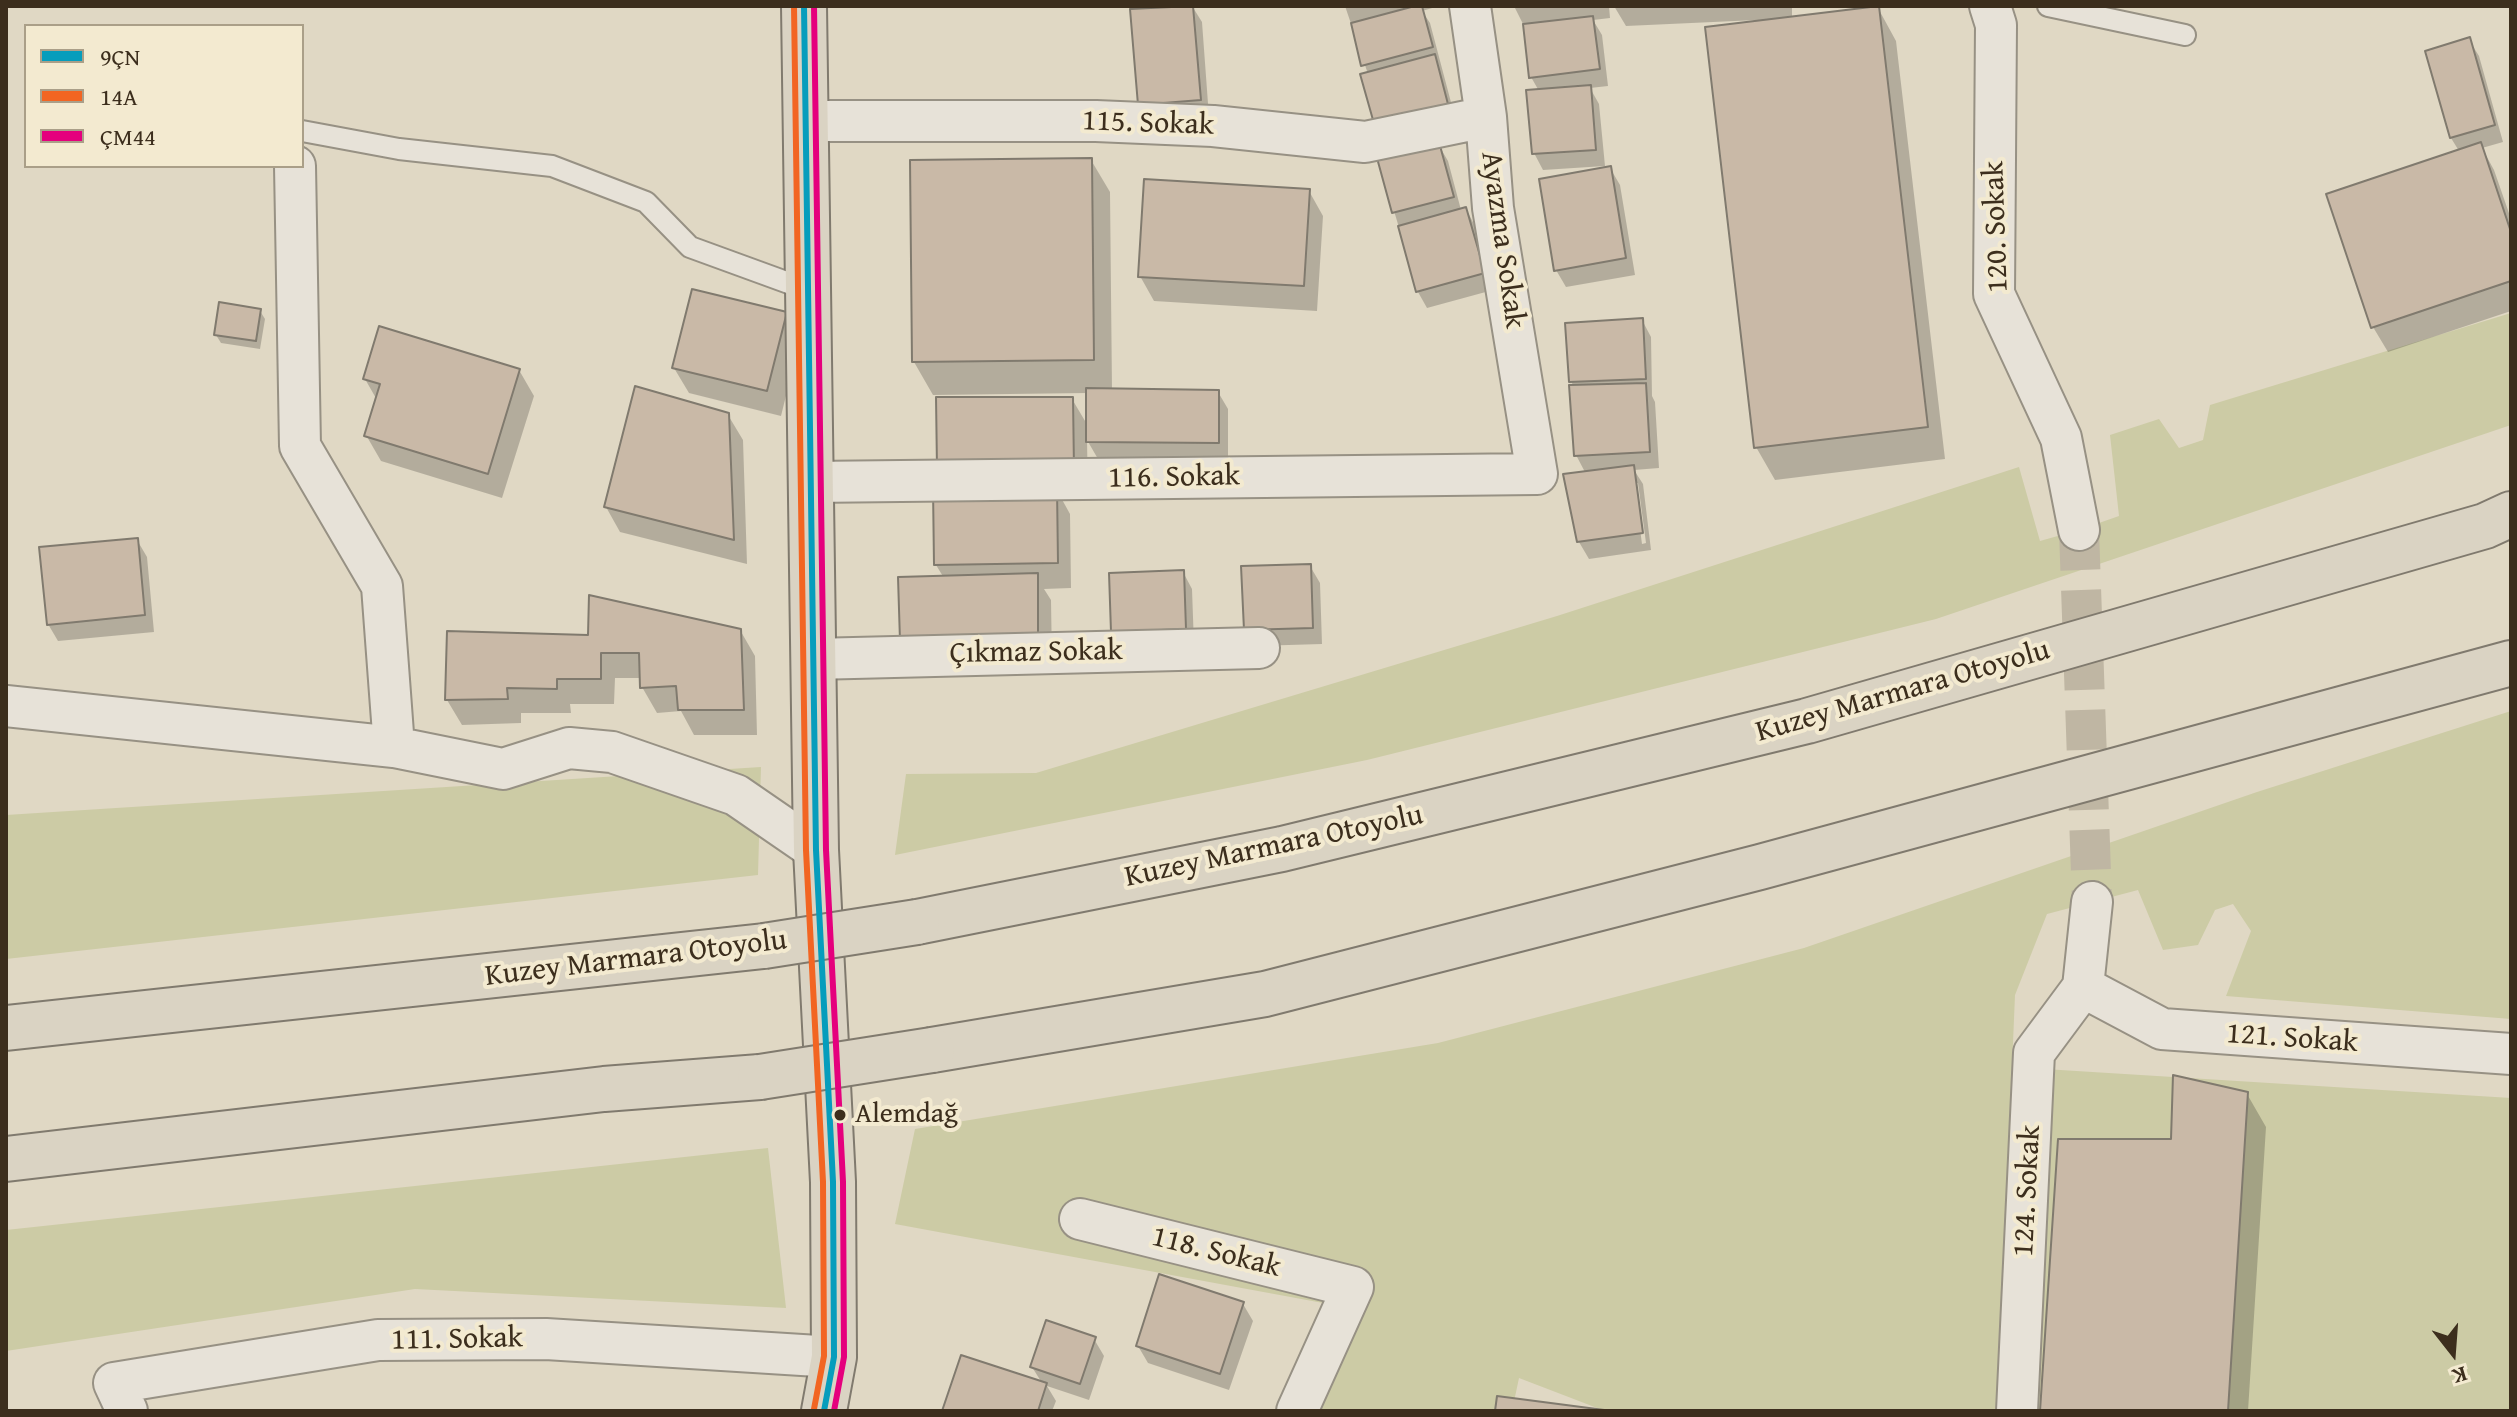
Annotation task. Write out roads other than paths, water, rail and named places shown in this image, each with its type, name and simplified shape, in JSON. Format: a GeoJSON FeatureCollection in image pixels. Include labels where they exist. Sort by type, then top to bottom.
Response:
{"type":"FeatureCollection","features":[{"type":"Feature","properties":{"kind":"main road"},"geometry":{"type":"LineString","coordinates":[[804,6],[816,850],[833,1182],[834,1357],[824,1411]]}},
{"type":"Feature","properties":{"kind":"main road","name":"Kuzey Marmara Otoyolu"},"geometry":{"type":"LineString","coordinates":[[6,1028],[764,946],[917,922],[1282,849],[1807,721],[2485,526],[2511,514]]}},
{"type":"Feature","properties":{"kind":"main road"},"geometry":{"type":"LineString","coordinates":[[6,1159],[604,1089],[760,1077],[1265,994],[1760,867],[2511,663]]}},
{"type":"Feature","properties":{"kind":"street","name":"Ayazma Sokak"},"geometry":{"type":"LineString","coordinates":[[1470,6],[1486,117],[1493,208],[1537,474]]}},
{"type":"Feature","properties":{"kind":"street","name":"120. Sokak"},"geometry":{"type":"LineString","coordinates":[[1990,6],[1996,25],[1994,294],[2061,438],[2079,530]]}},
{"type":"Feature","properties":{"kind":"street","name":"115. Sokak"},"geometry":{"type":"LineString","coordinates":[[806,121],[1125,122],[1213,126],[1365,142],[1486,117]]}},
{"type":"Feature","properties":{"kind":"street"},"geometry":{"type":"LineString","coordinates":[[295,168],[300,446],[382,586],[394,747]]}},
{"type":"Feature","properties":{"kind":"street","name":"116. Sokak"},"geometry":{"type":"LineString","coordinates":[[810,482],[1537,474]]}},
{"type":"Feature","properties":{"kind":"street","name":"Çıkmaz Sokak"},"geometry":{"type":"LineString","coordinates":[[813,659],[1259,648]]}},
{"type":"Feature","properties":{"kind":"street"},"geometry":{"type":"LineString","coordinates":[[6,706],[394,747],[503,769],[569,748],[612,752],[736,795],[816,850]]}},
{"type":"Feature","properties":{"kind":"street"},"geometry":{"type":"LineString","coordinates":[[2083,987],[2092,902]]}},
{"type":"Feature","properties":{"kind":"street","name":"121. Sokak"},"geometry":{"type":"LineString","coordinates":[[2083,987],[2162,1029],[2511,1054]]}},
{"type":"Feature","properties":{"kind":"street","name":"124. Sokak"},"geometry":{"type":"LineString","coordinates":[[2017,1411],[2034,1053],[2083,987]]}},
{"type":"Feature","properties":{"kind":"street","name":"118. Sokak"},"geometry":{"type":"LineString","coordinates":[[1080,1219],[1353,1287],[1297,1411]]}},
{"type":"Feature","properties":{"kind":"street","name":"111. Sokak"},"geometry":{"type":"LineString","coordinates":[[127,1411],[114,1383],[378,1340],[546,1339],[834,1357]]}},
{"type":"Feature","properties":{"kind":"lane"},"geometry":{"type":"LineString","coordinates":[[2048,6],[2185,35]]}},
{"type":"Feature","properties":{"kind":"lane"},"geometry":{"type":"LineString","coordinates":[[304,131],[399,149],[552,166],[646,202],[690,247],[808,290]]}},
{"type":"Feature","properties":{"kind":"tunnel"},"geometry":{"type":"LineString","coordinates":[[2079,530],[2092,902]]}},
{"type":"Feature","properties":{"kind":"place","name":"Alemdağ"},"geometry":{"type":"Point","coordinates":[840,1115]}}]}
